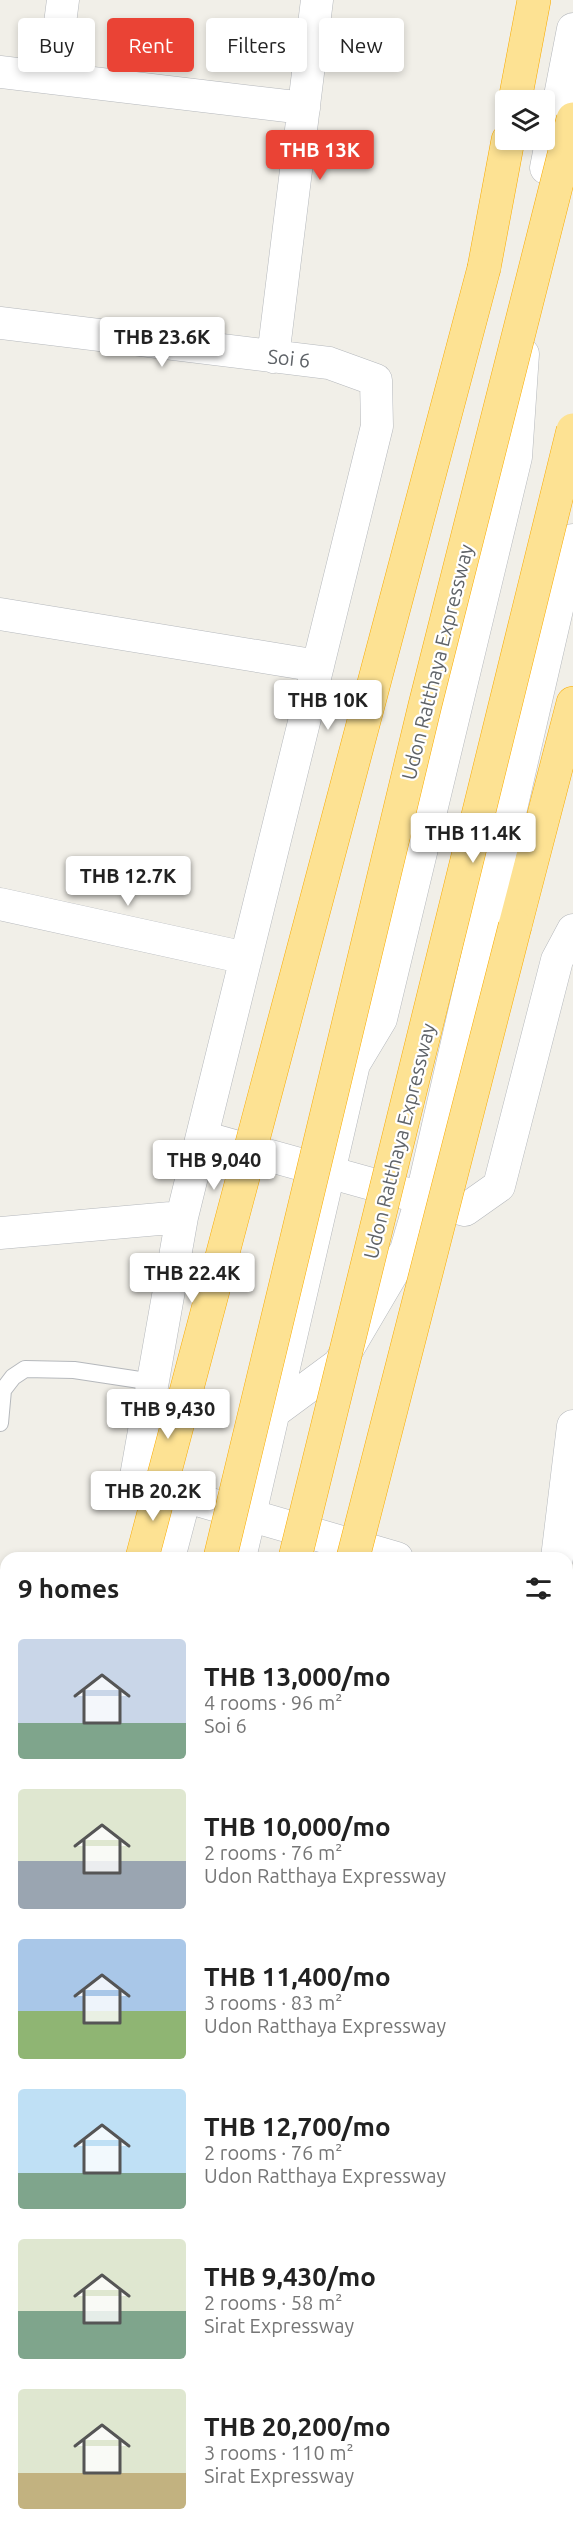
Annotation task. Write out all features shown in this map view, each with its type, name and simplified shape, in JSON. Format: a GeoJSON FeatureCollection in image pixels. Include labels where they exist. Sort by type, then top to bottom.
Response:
{"type":"FeatureCollection","features":[{"type":"Feature","properties":{"kind":"highway"},"geometry":{"type":"LineString","coordinates":[[517,90],[534,0]]}},
{"type":"Feature","properties":{"kind":"highway","name":"Udon Ratthaya Expressway"},"geometry":{"type":"LineString","coordinates":[[222,1552],[265,1414],[425,705],[573,119]]}},
{"type":"Feature","properties":{"kind":"highway"},"geometry":{"type":"LineString","coordinates":[[144,1552],[484,268],[506,150]]}},
{"type":"Feature","properties":{"kind":"highway","name":"Udon Ratthaya Expressway"},"geometry":{"type":"LineString","coordinates":[[297,1552],[328,1433],[573,430]]}},
{"type":"Feature","properties":{"kind":"highway"},"geometry":{"type":"LineString","coordinates":[[355,1552],[573,703]]}},
{"type":"Feature","properties":{"kind":"street"},"geometry":{"type":"LineString","coordinates":[[53,78],[63,0]]}},
{"type":"Feature","properties":{"kind":"street"},"geometry":{"type":"LineString","coordinates":[[273,357],[317,0]]}},
{"type":"Feature","properties":{"kind":"street"},"geometry":{"type":"LineString","coordinates":[[241,1552],[250,1516],[265,1414],[331,1172],[354,1064],[381,1019],[516,457],[529,255],[573,29]]}},
{"type":"Feature","properties":{"kind":"street"},"geometry":{"type":"LineString","coordinates":[[0,72],[304,108]]}},
{"type":"Feature","properties":{"kind":"street","name":"Soi 6"},"geometry":{"type":"LineString","coordinates":[[0,323],[329,363],[376,380],[377,426],[318,666]]}},
{"type":"Feature","properties":{"kind":"street"},"geometry":{"type":"LineString","coordinates":[[265,1414],[339,1364],[406,1250],[420,1199],[573,540]]}},
{"type":"Feature","properties":{"kind":"street"},"geometry":{"type":"LineString","coordinates":[[0,614],[318,666],[182,1217],[135,1482],[376,1552]]}},
{"type":"Feature","properties":{"kind":"street"},"geometry":{"type":"LineString","coordinates":[[0,904],[246,958]]}},
{"type":"Feature","properties":{"kind":"street"},"geometry":{"type":"LineString","coordinates":[[202,1137],[465,1210],[499,1185],[557,960],[573,930]]}},
{"type":"Feature","properties":{"kind":"street"},"geometry":{"type":"LineString","coordinates":[[0,1233],[182,1217]]}},
{"type":"Feature","properties":{"kind":"street"},"geometry":{"type":"LineString","coordinates":[[558,1552],[573,1426]]}},
{"type":"Feature","properties":{"kind":"street"},"geometry":{"type":"LineString","coordinates":[[171,1552],[185,1497]]}},
{"type":"Feature","properties":{"kind":"lane"},"geometry":{"type":"LineString","coordinates":[[0,1423],[3,1390],[13,1377],[25,1369],[74,1370],[153,1382]]}}]}
